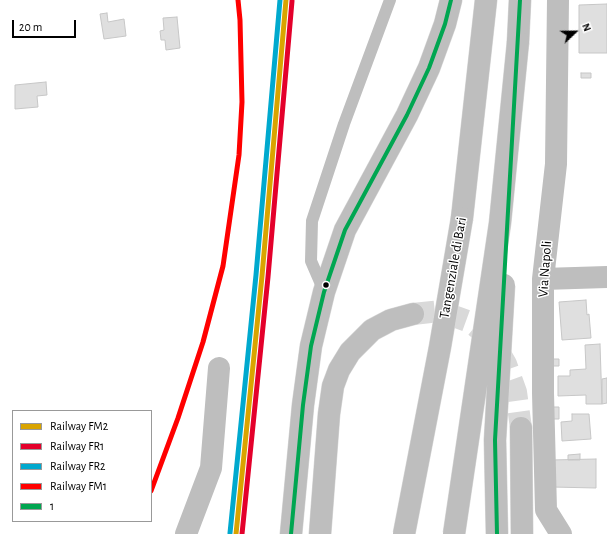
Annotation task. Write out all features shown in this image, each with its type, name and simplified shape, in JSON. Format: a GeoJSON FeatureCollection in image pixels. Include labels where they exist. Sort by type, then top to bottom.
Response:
{"type":"FeatureCollection","features":[{"type":"Feature","properties":{"kind":"main road"},"geometry":{"type":"LineString","coordinates":[[291,534],[303,405],[311,346],[324,292],[345,230],[407,115],[429,68],[445,24],[451,0]]}},
{"type":"Feature","properties":{"kind":"main road","name":"Tangenziale di Bari"},"geometry":{"type":"LineString","coordinates":[[404,534],[440,347],[462,218],[486,0]]}},
{"type":"Feature","properties":{"kind":"main road"},"geometry":{"type":"LineString","coordinates":[[497,534],[495,440],[520,0]]}},
{"type":"Feature","properties":{"kind":"main road","name":"Via Napoli"},"geometry":{"type":"LineString","coordinates":[[558,0],[556,164],[542,279],[546,510],[561,534]]}},
{"type":"Feature","properties":{"kind":"main road"},"geometry":{"type":"LineString","coordinates":[[454,534],[500,223],[518,42]]}},
{"type":"Feature","properties":{"kind":"main road"},"geometry":{"type":"LineString","coordinates":[[542,279],[607,277]]}},
{"type":"Feature","properties":{"kind":"main road"},"geometry":{"type":"LineString","coordinates":[[320,534],[329,414],[333,386],[339,370],[350,352],[372,330],[391,320],[413,314]]}},
{"type":"Feature","properties":{"kind":"main road"},"geometry":{"type":"LineString","coordinates":[[186,534],[211,468],[219,368]]}},
{"type":"Feature","properties":{"kind":"main road"},"geometry":{"type":"LineString","coordinates":[[521,428],[522,534]]}},
{"type":"Feature","properties":{"kind":"lane"},"geometry":{"type":"LineString","coordinates":[[324,292],[311,261],[312,221],[344,124],[390,0]]}},
{"type":"Feature","properties":{"kind":"building"},"geometry":{"type":"Polygon","coordinates":[[[607,4],[607,53],[579,53],[579,5],[607,4]]]}},
{"type":"Feature","properties":{"kind":"building"},"geometry":{"type":"Polygon","coordinates":[[[107,13],[108,22],[124,19],[126,36],[104,39],[100,14],[107,13]]]}},
{"type":"Feature","properties":{"kind":"building"},"geometry":{"type":"Polygon","coordinates":[[[177,17],[180,48],[166,50],[165,40],[161,40],[160,31],[164,30],[163,18],[177,17]]]}},
{"type":"Feature","properties":{"kind":"building"},"geometry":{"type":"Polygon","coordinates":[[[581,73],[591,73],[591,78],[581,78],[581,73]]]}},
{"type":"Feature","properties":{"kind":"building"},"geometry":{"type":"Polygon","coordinates":[[[46,82],[47,95],[37,96],[38,107],[15,109],[15,85],[46,82]]]}},
{"type":"Feature","properties":{"kind":"building"},"geometry":{"type":"Polygon","coordinates":[[[586,300],[591,338],[562,340],[559,302],[586,300]]]}},
{"type":"Feature","properties":{"kind":"building"},"geometry":{"type":"Polygon","coordinates":[[[600,344],[602,404],[586,404],[586,395],[558,396],[558,376],[570,376],[570,370],[586,369],[585,345],[600,344]]]}},
{"type":"Feature","properties":{"kind":"building"},"geometry":{"type":"Polygon","coordinates":[[[546,359],[559,359],[559,366],[546,366],[546,359]]]}},
{"type":"Feature","properties":{"kind":"building"},"geometry":{"type":"Polygon","coordinates":[[[607,378],[607,403],[602,404],[602,379],[607,378]]]}},
{"type":"Feature","properties":{"kind":"building"},"geometry":{"type":"Polygon","coordinates":[[[552,407],[559,407],[559,419],[552,419],[552,407]]]}},
{"type":"Feature","properties":{"kind":"building"},"geometry":{"type":"Polygon","coordinates":[[[572,414],[589,414],[591,439],[562,441],[561,422],[572,421],[572,414]]]}},
{"type":"Feature","properties":{"kind":"building"},"geometry":{"type":"Polygon","coordinates":[[[580,454],[580,460],[568,460],[568,455],[580,454]]]}},
{"type":"Feature","properties":{"kind":"building"},"geometry":{"type":"Polygon","coordinates":[[[596,459],[596,488],[552,487],[551,460],[596,459]]]}},
{"type":"Feature","properties":{"kind":"tunnel"},"geometry":{"type":"LineString","coordinates":[[413,314],[440,311],[470,322],[492,340],[506,364],[516,392],[521,428]]}},
{"type":"Feature","properties":{"kind":"rail line","name":"FM1"},"geometry":{"type":"LineString","coordinates":[[152,488],[178,418],[203,342],[223,266],[239,155],[242,102],[240,20],[238,0]]}},
{"type":"Feature","properties":{"kind":"rail line","name":"FR2"},"geometry":{"type":"LineString","coordinates":[[230,533],[256,275],[280,0]]}},
{"type":"Feature","properties":{"kind":"rail line","name":"FM2"},"geometry":{"type":"LineString","coordinates":[[236,534],[262,276],[286,0]]}},
{"type":"Feature","properties":{"kind":"rail line","name":"FR1"},"geometry":{"type":"LineString","coordinates":[[242,534],[268,277],[292,1]]}},
{"type":"Feature","properties":{"kind":"transit line","name":"1"},"geometry":{"type":"LineString","coordinates":[[291,534],[303,405],[311,346],[324,292],[345,230],[407,115],[429,68],[445,24],[451,0]]}},
{"type":"Feature","properties":{"kind":"transit line","name":"1"},"geometry":{"type":"LineString","coordinates":[[497,534],[495,440],[520,0]]}}]}
